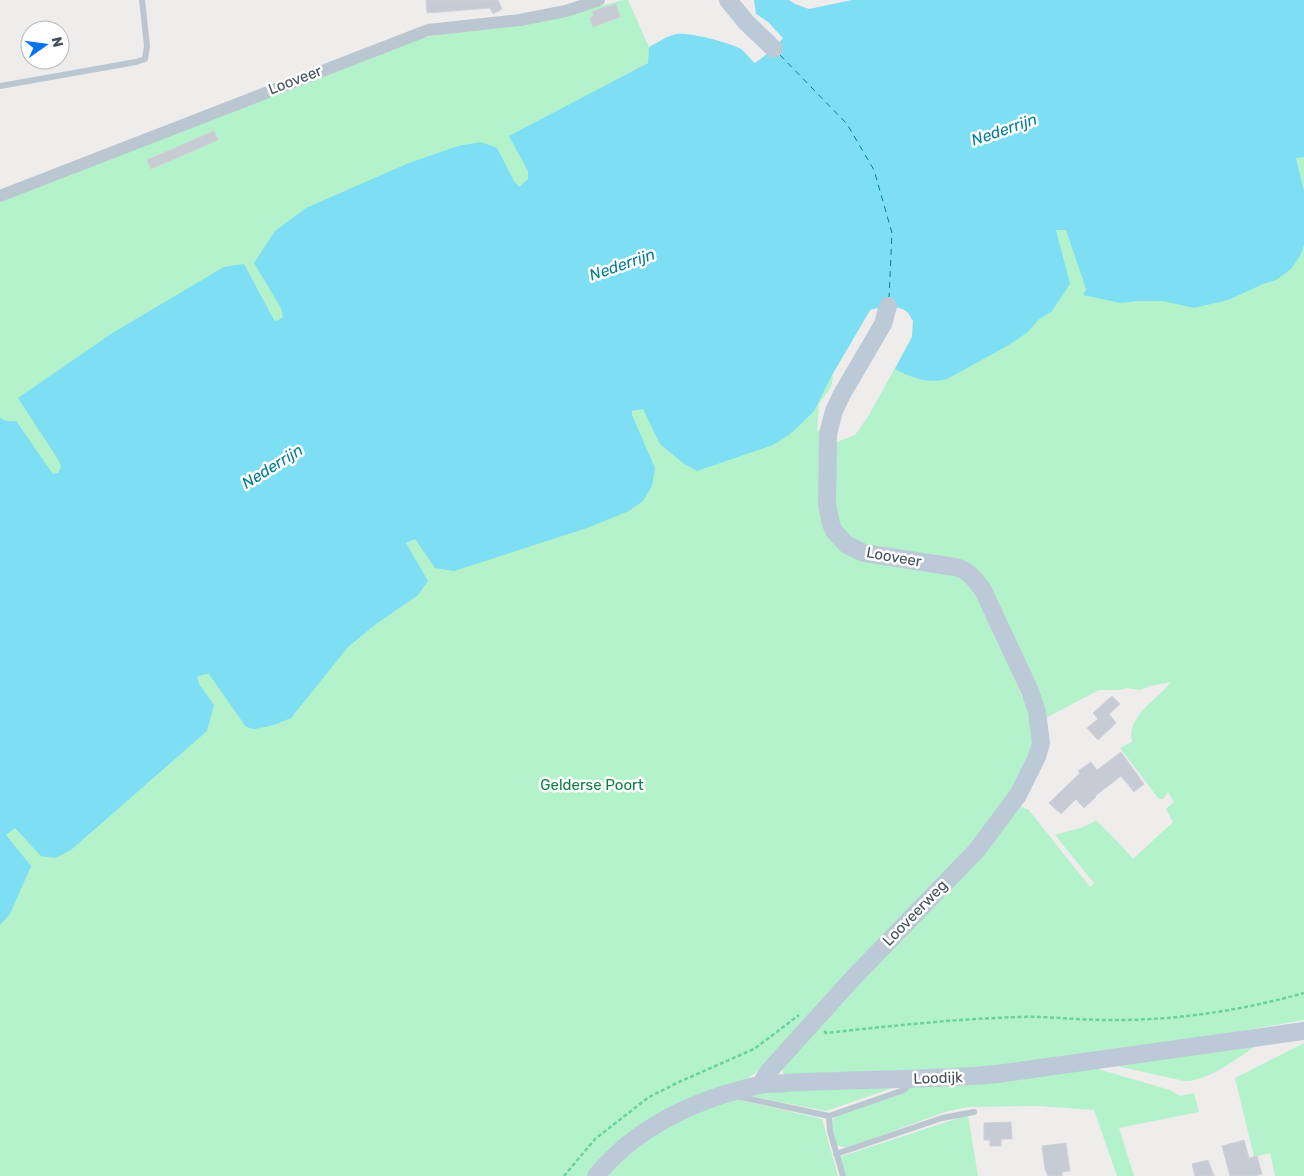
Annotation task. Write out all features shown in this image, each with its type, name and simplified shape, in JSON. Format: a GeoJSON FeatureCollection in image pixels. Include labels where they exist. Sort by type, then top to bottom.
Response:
{"type":"FeatureCollection","features":[{"type":"Feature","properties":{"kind":"street","name":"Looveer"},"geometry":{"type":"LineString","coordinates":[[0,196],[428,30],[520,20],[566,11],[599,0]]}},
{"type":"Feature","properties":{"kind":"street"},"geometry":{"type":"LineString","coordinates":[[728,0],[746,22],[774,49]]}},
{"type":"Feature","properties":{"kind":"street","name":"Looveer"},"geometry":{"type":"LineString","coordinates":[[888,306],[883,324],[842,394],[834,412],[828,434],[828,505],[834,531],[847,544],[864,553],[955,567],[964,569],[972,576],[983,590],[1030,691],[1040,726]]}},
{"type":"Feature","properties":{"kind":"street","name":"Looveerweg"},"geometry":{"type":"LineString","coordinates":[[760,1085],[810,1018],[854,977],[977,850],[1018,795],[1037,757],[1041,743],[1040,726]]}},
{"type":"Feature","properties":{"kind":"street","name":"Loodijk"},"geometry":{"type":"LineString","coordinates":[[596,1176],[629,1143],[656,1123],[682,1110],[727,1094],[760,1085],[956,1078],[1304,1032]]}},
{"type":"Feature","properties":{"kind":"lane"},"geometry":{"type":"LineString","coordinates":[[0,86],[145,59],[147,46],[142,0]]}},
{"type":"Feature","properties":{"kind":"lane"},"geometry":{"type":"LineString","coordinates":[[727,1094],[829,1116],[904,1090],[913,1079]]}},
{"type":"Feature","properties":{"kind":"lane"},"geometry":{"type":"LineString","coordinates":[[836,1154],[942,1118],[974,1112]]}},
{"type":"Feature","properties":{"kind":"lane"},"geometry":{"type":"LineString","coordinates":[[829,1116],[830,1131],[842,1176]]}},
{"type":"Feature","properties":{"kind":"path"},"geometry":{"type":"LineString","coordinates":[[564,1176],[595,1138],[649,1097],[754,1049],[799,1015],[810,1018],[826,1033],[963,1020],[1021,1017],[1156,1020],[1270,1003],[1304,993]]}},
{"type":"Feature","properties":{"kind":"green space"},"geometry":{"type":"Polygon","coordinates":[[[628,0],[649,47],[648,63],[581,99],[602,144],[0,517],[0,201],[411,41],[571,12],[628,0]]]}},
{"type":"Feature","properties":{"kind":"green space"},"geometry":{"type":"Polygon","coordinates":[[[1304,155],[1304,1020],[1090,1057],[1020,1066],[788,1078],[783,1073],[782,1065],[1016,806],[1028,809],[1090,887],[1094,883],[1055,835],[1082,827],[1096,820],[1133,859],[1173,822],[1166,809],[1174,802],[1168,792],[1163,799],[1159,799],[1120,748],[1132,742],[1131,733],[1138,716],[1171,682],[1140,690],[1127,688],[1099,690],[1044,719],[985,580],[876,549],[853,540],[841,529],[834,505],[834,443],[855,435],[869,415],[912,337],[913,321],[1056,230],[1304,155]]]}},
{"type":"Feature","properties":{"kind":"green space","name":"Gelderse Poort"},"geometry":{"type":"Polygon","coordinates":[[[871,309],[832,375],[831,387],[819,404],[817,432],[824,425],[835,539],[948,570],[975,585],[1026,706],[1035,734],[1027,766],[976,843],[762,1068],[748,1078],[722,1090],[591,1176],[0,1176],[0,838],[200,675],[405,544],[634,411],[871,309]]]}},
{"type":"Feature","properties":{"kind":"green space"},"geometry":{"type":"Polygon","coordinates":[[[1261,1042],[1214,1073],[1194,1080],[1184,1081],[1108,1064],[1261,1042]]]}},
{"type":"Feature","properties":{"kind":"green space"},"geometry":{"type":"Polygon","coordinates":[[[1304,1043],[1304,1176],[1275,1176],[1270,1153],[1254,1157],[1235,1078],[1304,1043]]]}},
{"type":"Feature","properties":{"kind":"green space"},"geometry":{"type":"Polygon","coordinates":[[[1091,1067],[1170,1090],[1180,1096],[1194,1093],[1199,1112],[1119,1128],[1134,1176],[1117,1176],[1094,1110],[1038,1106],[967,1107],[945,1112],[847,1148],[836,1145],[830,1126],[835,1117],[920,1084],[1091,1067]]]}},
{"type":"Feature","properties":{"kind":"green space"},"geometry":{"type":"Polygon","coordinates":[[[904,1084],[826,1111],[745,1095],[747,1091],[904,1084]]]}},
{"type":"Feature","properties":{"kind":"green space"},"geometry":{"type":"Polygon","coordinates":[[[732,1098],[822,1119],[838,1176],[605,1176],[659,1129],[732,1098]]]}},
{"type":"Feature","properties":{"kind":"green space"},"geometry":{"type":"Polygon","coordinates":[[[968,1115],[978,1176],[844,1176],[839,1157],[968,1115]]]}},
{"type":"Feature","properties":{"kind":"water","name":"Nederrijn"},"geometry":{"type":"Polygon","coordinates":[[[754,0],[789,0],[809,9],[852,0],[1304,0],[1304,157],[1296,158],[1304,191],[1304,245],[1300,256],[1291,269],[1276,280],[1228,300],[1194,308],[1163,301],[1121,303],[1083,295],[1086,290],[1066,230],[1056,230],[1070,284],[1052,311],[1038,320],[1028,332],[1009,345],[947,379],[933,381],[920,379],[895,369],[912,337],[913,321],[908,313],[902,309],[883,307],[870,310],[832,375],[814,411],[789,435],[773,445],[697,471],[683,463],[660,444],[643,409],[632,411],[655,468],[652,486],[643,501],[629,511],[587,528],[454,571],[435,568],[415,539],[406,543],[428,581],[418,595],[376,624],[348,647],[291,718],[274,725],[255,729],[246,727],[209,674],[197,677],[199,684],[214,705],[207,731],[71,850],[55,858],[41,856],[15,828],[6,835],[31,866],[10,914],[0,925],[0,418],[6,421],[16,421],[53,474],[58,473],[61,467],[59,461],[18,398],[114,332],[224,267],[244,264],[274,320],[277,321],[283,317],[281,308],[254,263],[275,231],[306,208],[409,163],[458,146],[481,142],[497,148],[519,187],[528,179],[528,171],[509,136],[648,63],[649,47],[663,39],[683,34],[710,38],[741,49],[755,63],[774,49],[783,38],[768,22],[756,14],[754,0]]]}},
{"type":"Feature","properties":{"kind":"building"},"geometry":{"type":"Polygon","coordinates":[[[426,0],[498,0],[502,9],[493,14],[490,8],[427,13],[426,0]]]}},
{"type":"Feature","properties":{"kind":"building"},"geometry":{"type":"Polygon","coordinates":[[[616,4],[620,17],[593,27],[590,18],[594,16],[592,12],[616,4]]]}},
{"type":"Feature","properties":{"kind":"building"},"geometry":{"type":"Polygon","coordinates":[[[214,131],[218,140],[151,169],[147,160],[214,131]]]}},
{"type":"Feature","properties":{"kind":"building"},"geometry":{"type":"Polygon","coordinates":[[[1112,696],[1120,704],[1109,714],[1116,723],[1098,740],[1087,728],[1098,719],[1093,713],[1112,696]]]}},
{"type":"Feature","properties":{"kind":"building"},"geometry":{"type":"Polygon","coordinates":[[[1121,752],[1144,784],[1134,792],[1121,776],[1095,796],[1084,808],[1076,799],[1061,814],[1049,803],[1080,773],[1078,771],[1091,762],[1097,770],[1121,752]]]}},
{"type":"Feature","properties":{"kind":"building"},"geometry":{"type":"Polygon","coordinates":[[[1011,1122],[1012,1139],[1001,1139],[1001,1146],[990,1146],[990,1140],[984,1140],[984,1123],[1011,1122]]]}},
{"type":"Feature","properties":{"kind":"building"},"geometry":{"type":"Polygon","coordinates":[[[1244,1140],[1249,1158],[1257,1156],[1262,1174],[1255,1176],[1230,1176],[1222,1146],[1244,1140]]]}},
{"type":"Feature","properties":{"kind":"building"},"geometry":{"type":"Polygon","coordinates":[[[1066,1143],[1070,1171],[1062,1172],[1062,1176],[1048,1176],[1045,1169],[1042,1146],[1066,1143]]]}},
{"type":"Feature","properties":{"kind":"building"},"geometry":{"type":"Polygon","coordinates":[[[1208,1160],[1214,1176],[1195,1176],[1192,1164],[1208,1160]]]}},
{"type":"Feature","properties":{"kind":"ferry route"},"geometry":{"type":"LineString","coordinates":[[780,55],[847,124],[874,170],[892,233],[889,298]]}}]}
